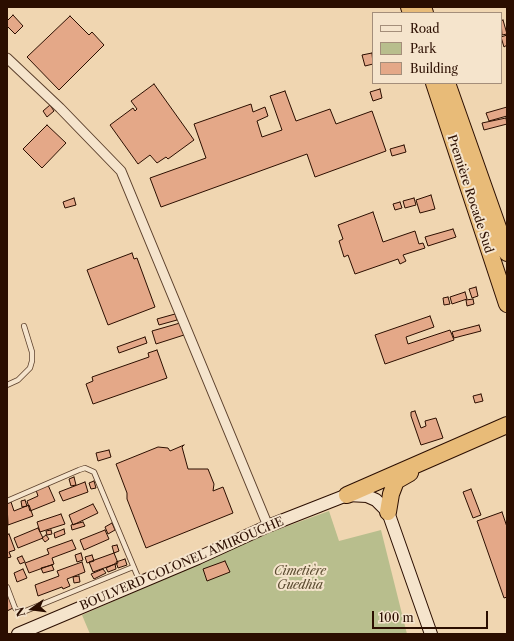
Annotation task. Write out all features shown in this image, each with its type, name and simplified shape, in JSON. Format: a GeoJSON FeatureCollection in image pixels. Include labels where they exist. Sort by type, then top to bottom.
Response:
{"type":"FeatureCollection","features":[{"type":"Feature","properties":{"kind":"highway","name":"Première Rocade Sud"},"geometry":{"type":"LineString","coordinates":[[434,84],[507,304]]}},
{"type":"Feature","properties":{"kind":"highway","name":"Première Rocade Sud"},"geometry":{"type":"LineString","coordinates":[[447,84],[507,253]]}},
{"type":"Feature","properties":{"kind":"highway"},"geometry":{"type":"LineString","coordinates":[[347,495],[507,425]]}},
{"type":"Feature","properties":{"kind":"highway"},"geometry":{"type":"LineString","coordinates":[[388,512],[391,494],[396,481],[507,433]]}},
{"type":"Feature","properties":{"kind":"main road","name":"BOULVERD COLONEL AMIROUCHE"},"geometry":{"type":"LineString","coordinates":[[18,634],[268,526],[347,495]]}},
{"type":"Feature","properties":{"kind":"main road"},"geometry":{"type":"LineString","coordinates":[[347,495],[367,496],[376,500],[388,512],[431,634]]}},
{"type":"Feature","properties":{"kind":"street"},"geometry":{"type":"LineString","coordinates":[[7,58],[60,108],[121,171],[268,526]]}},
{"type":"Feature","properties":{"kind":"lane"},"geometry":{"type":"LineString","coordinates":[[7,385],[18,380],[30,368],[32,352],[24,326]]}},
{"type":"Feature","properties":{"kind":"lane"},"geometry":{"type":"LineString","coordinates":[[7,501],[78,470],[90,469],[94,472],[140,582]]}},
{"type":"Feature","properties":{"kind":"lane"},"geometry":{"type":"LineString","coordinates":[[7,587],[15,608],[18,611],[23,612],[133,567]]}},
{"type":"Feature","properties":{"kind":"green space","name":"Cimetière Guedhia"},"geometry":{"type":"Polygon","coordinates":[[[329,511],[339,541],[381,530],[407,634],[90,634],[82,615],[274,531],[329,511]]]}},
{"type":"Feature","properties":{"kind":"building"},"geometry":{"type":"Polygon","coordinates":[[[13,15],[23,26],[15,34],[7,26],[7,21],[13,15]]]}},
{"type":"Feature","properties":{"kind":"building"},"geometry":{"type":"Polygon","coordinates":[[[70,16],[89,35],[92,32],[104,45],[59,90],[27,57],[70,16]]]}},
{"type":"Feature","properties":{"kind":"building"},"geometry":{"type":"Polygon","coordinates":[[[502,20],[507,34],[502,35],[502,20]]]}},
{"type":"Feature","properties":{"kind":"building"},"geometry":{"type":"Polygon","coordinates":[[[507,35],[507,45],[504,47],[502,40],[502,37],[507,35]]]}},
{"type":"Feature","properties":{"kind":"building"},"geometry":{"type":"Polygon","coordinates":[[[372,53],[372,64],[365,66],[362,55],[372,53]]]}},
{"type":"Feature","properties":{"kind":"building"},"geometry":{"type":"Polygon","coordinates":[[[154,84],[194,140],[168,159],[166,157],[157,163],[150,155],[138,164],[110,125],[133,108],[135,111],[137,109],[131,101],[154,84]]]}},
{"type":"Feature","properties":{"kind":"building"},"geometry":{"type":"Polygon","coordinates":[[[380,89],[382,98],[373,101],[370,92],[380,89]]]}},
{"type":"Feature","properties":{"kind":"building"},"geometry":{"type":"Polygon","coordinates":[[[285,91],[296,121],[330,109],[336,124],[372,111],[386,151],[315,177],[307,154],[161,207],[150,178],[206,158],[194,124],[251,104],[253,112],[265,107],[268,116],[257,121],[262,137],[282,130],[270,96],[285,91]]]}},
{"type":"Feature","properties":{"kind":"building"},"geometry":{"type":"Polygon","coordinates":[[[50,105],[54,111],[47,117],[43,111],[50,105]]]}},
{"type":"Feature","properties":{"kind":"building"},"geometry":{"type":"Polygon","coordinates":[[[507,107],[507,116],[489,121],[486,113],[507,107]]]}},
{"type":"Feature","properties":{"kind":"building"},"geometry":{"type":"Polygon","coordinates":[[[506,118],[507,124],[484,130],[482,123],[506,118]]]}},
{"type":"Feature","properties":{"kind":"building"},"geometry":{"type":"Polygon","coordinates":[[[47,125],[66,143],[42,168],[23,149],[47,125]]]}},
{"type":"Feature","properties":{"kind":"building"},"geometry":{"type":"Polygon","coordinates":[[[404,145],[406,152],[392,156],[390,149],[404,145]]]}},
{"type":"Feature","properties":{"kind":"building"},"geometry":{"type":"Polygon","coordinates":[[[431,195],[435,209],[420,213],[416,200],[431,195]]]}},
{"type":"Feature","properties":{"kind":"building"},"geometry":{"type":"Polygon","coordinates":[[[74,198],[76,205],[65,208],[63,202],[74,198]]]}},
{"type":"Feature","properties":{"kind":"building"},"geometry":{"type":"Polygon","coordinates":[[[414,198],[416,205],[405,208],[403,201],[414,198]]]}},
{"type":"Feature","properties":{"kind":"building"},"geometry":{"type":"Polygon","coordinates":[[[400,202],[402,208],[395,210],[393,204],[400,202]]]}},
{"type":"Feature","properties":{"kind":"building"},"geometry":{"type":"Polygon","coordinates":[[[373,212],[383,242],[415,231],[419,244],[423,243],[425,248],[403,255],[406,261],[400,264],[398,259],[355,274],[348,255],[344,257],[339,241],[343,239],[338,225],[373,212]]]}},
{"type":"Feature","properties":{"kind":"building"},"geometry":{"type":"Polygon","coordinates":[[[453,229],[456,237],[428,246],[425,237],[453,229]]]}},
{"type":"Feature","properties":{"kind":"building"},"geometry":{"type":"Polygon","coordinates":[[[132,253],[134,259],[137,258],[155,307],[108,325],[87,270],[132,253]]]}},
{"type":"Feature","properties":{"kind":"building"},"geometry":{"type":"Polygon","coordinates":[[[476,287],[478,296],[472,298],[469,289],[476,287]]]}},
{"type":"Feature","properties":{"kind":"building"},"geometry":{"type":"Polygon","coordinates":[[[465,292],[467,299],[452,304],[450,297],[465,292]]]}},
{"type":"Feature","properties":{"kind":"building"},"geometry":{"type":"Polygon","coordinates":[[[448,297],[450,304],[444,305],[443,298],[448,297]]]}},
{"type":"Feature","properties":{"kind":"building"},"geometry":{"type":"Polygon","coordinates":[[[473,299],[474,304],[467,306],[466,300],[473,299]]]}},
{"type":"Feature","properties":{"kind":"building"},"geometry":{"type":"Polygon","coordinates":[[[175,314],[177,320],[159,325],[157,319],[175,314]]]}},
{"type":"Feature","properties":{"kind":"building"},"geometry":{"type":"Polygon","coordinates":[[[430,316],[434,327],[406,337],[408,344],[450,330],[454,340],[385,364],[375,335],[430,316]]]}},
{"type":"Feature","properties":{"kind":"building"},"geometry":{"type":"Polygon","coordinates":[[[180,323],[184,335],[156,344],[152,331],[180,323]]]}},
{"type":"Feature","properties":{"kind":"building"},"geometry":{"type":"Polygon","coordinates":[[[479,325],[481,331],[454,338],[452,332],[479,325]]]}},
{"type":"Feature","properties":{"kind":"building"},"geometry":{"type":"Polygon","coordinates":[[[145,337],[147,343],[119,353],[117,347],[145,337]]]}},
{"type":"Feature","properties":{"kind":"building"},"geometry":{"type":"Polygon","coordinates":[[[157,350],[167,378],[93,404],[86,384],[93,381],[92,377],[149,357],[148,353],[157,350]]]}},
{"type":"Feature","properties":{"kind":"building"},"geometry":{"type":"Polygon","coordinates":[[[481,394],[483,401],[475,403],[473,396],[481,394]]]}},
{"type":"Feature","properties":{"kind":"building"},"geometry":{"type":"Polygon","coordinates":[[[415,411],[421,428],[426,426],[425,421],[436,418],[443,438],[421,445],[411,416],[411,412],[415,411]]]}},
{"type":"Feature","properties":{"kind":"building"},"geometry":{"type":"Polygon","coordinates":[[[184,445],[182,447],[188,469],[208,469],[214,484],[213,491],[223,487],[233,513],[146,548],[127,499],[127,493],[116,464],[158,447],[168,448],[170,451],[184,445]]]}},
{"type":"Feature","properties":{"kind":"building"},"geometry":{"type":"Polygon","coordinates":[[[109,450],[111,457],[98,461],[96,453],[109,450]]]}},
{"type":"Feature","properties":{"kind":"building"},"geometry":{"type":"Polygon","coordinates":[[[74,477],[76,485],[71,486],[69,479],[74,477]]]}},
{"type":"Feature","properties":{"kind":"building"},"geometry":{"type":"Polygon","coordinates":[[[94,481],[96,488],[91,489],[89,483],[94,481]]]}},
{"type":"Feature","properties":{"kind":"building"},"geometry":{"type":"Polygon","coordinates":[[[85,482],[88,492],[63,501],[59,492],[85,482]]]}},
{"type":"Feature","properties":{"kind":"building"},"geometry":{"type":"Polygon","coordinates":[[[48,485],[55,501],[30,511],[27,501],[38,496],[36,490],[48,485]]]}},
{"type":"Feature","properties":{"kind":"building"},"geometry":{"type":"Polygon","coordinates":[[[471,489],[481,515],[473,518],[463,492],[471,489]]]}},
{"type":"Feature","properties":{"kind":"building"},"geometry":{"type":"Polygon","coordinates":[[[25,500],[27,506],[22,507],[21,501],[25,500]]]}},
{"type":"Feature","properties":{"kind":"building"},"geometry":{"type":"Polygon","coordinates":[[[11,502],[14,511],[29,505],[33,516],[8,525],[7,504],[11,502]]]}},
{"type":"Feature","properties":{"kind":"building"},"geometry":{"type":"Polygon","coordinates":[[[93,504],[98,513],[73,525],[69,515],[93,504]]]}},
{"type":"Feature","properties":{"kind":"building"},"geometry":{"type":"Polygon","coordinates":[[[502,512],[507,527],[507,597],[504,598],[477,521],[502,512]]]}},
{"type":"Feature","properties":{"kind":"building"},"geometry":{"type":"Polygon","coordinates":[[[61,514],[65,524],[40,532],[37,522],[61,514]]]}},
{"type":"Feature","properties":{"kind":"building"},"geometry":{"type":"Polygon","coordinates":[[[83,522],[85,526],[72,530],[71,525],[83,522]]]}},
{"type":"Feature","properties":{"kind":"building"},"geometry":{"type":"Polygon","coordinates":[[[112,523],[115,530],[108,534],[105,527],[112,523]]]}},
{"type":"Feature","properties":{"kind":"building"},"geometry":{"type":"Polygon","coordinates":[[[38,528],[43,538],[18,548],[14,538],[38,528]]]}},
{"type":"Feature","properties":{"kind":"building"},"geometry":{"type":"Polygon","coordinates":[[[64,529],[65,534],[55,538],[54,533],[64,529]]]}},
{"type":"Feature","properties":{"kind":"building"},"geometry":{"type":"Polygon","coordinates":[[[51,530],[52,534],[47,535],[46,531],[51,530]]]}},
{"type":"Feature","properties":{"kind":"building"},"geometry":{"type":"Polygon","coordinates":[[[105,530],[109,539],[84,550],[80,540],[105,530]]]}},
{"type":"Feature","properties":{"kind":"building"},"geometry":{"type":"Polygon","coordinates":[[[9,534],[15,550],[9,552],[11,557],[7,558],[7,535],[9,534]]]}},
{"type":"Feature","properties":{"kind":"building"},"geometry":{"type":"Polygon","coordinates":[[[46,535],[49,539],[45,542],[42,538],[46,535]]]}},
{"type":"Feature","properties":{"kind":"building"},"geometry":{"type":"Polygon","coordinates":[[[72,540],[76,549],[52,558],[54,564],[29,573],[25,563],[49,554],[47,549],[72,540]]]}},
{"type":"Feature","properties":{"kind":"building"},"geometry":{"type":"Polygon","coordinates":[[[117,545],[119,551],[114,553],[112,546],[117,545]]]}},
{"type":"Feature","properties":{"kind":"building"},"geometry":{"type":"Polygon","coordinates":[[[81,553],[83,560],[77,562],[75,555],[81,553]]]}},
{"type":"Feature","properties":{"kind":"building"},"geometry":{"type":"Polygon","coordinates":[[[114,553],[118,563],[93,572],[89,562],[114,553]]]}},
{"type":"Feature","properties":{"kind":"building"},"geometry":{"type":"Polygon","coordinates":[[[92,555],[94,561],[87,563],[85,557],[92,555]]]}},
{"type":"Feature","properties":{"kind":"building"},"geometry":{"type":"Polygon","coordinates":[[[22,556],[25,562],[20,564],[17,558],[22,556]]]}},
{"type":"Feature","properties":{"kind":"building"},"geometry":{"type":"Polygon","coordinates":[[[125,559],[127,565],[118,568],[116,562],[125,559]]]}},
{"type":"Feature","properties":{"kind":"building"},"geometry":{"type":"Polygon","coordinates":[[[225,561],[230,572],[207,581],[203,569],[225,561]]]}},
{"type":"Feature","properties":{"kind":"building"},"geometry":{"type":"Polygon","coordinates":[[[82,562],[85,572],[67,579],[70,586],[63,589],[62,587],[38,596],[35,585],[59,576],[57,571],[82,562]]]}},
{"type":"Feature","properties":{"kind":"building"},"geometry":{"type":"Polygon","coordinates":[[[115,564],[116,569],[108,572],[106,568],[115,564]]]}},
{"type":"Feature","properties":{"kind":"building"},"geometry":{"type":"Polygon","coordinates":[[[52,565],[54,570],[43,573],[41,568],[52,565]]]}},
{"type":"Feature","properties":{"kind":"building"},"geometry":{"type":"Polygon","coordinates":[[[23,569],[27,578],[17,582],[14,573],[23,569]]]}},
{"type":"Feature","properties":{"kind":"building"},"geometry":{"type":"Polygon","coordinates":[[[103,569],[106,573],[94,579],[91,574],[103,569]]]}},
{"type":"Feature","properties":{"kind":"building"},"geometry":{"type":"Polygon","coordinates":[[[79,576],[80,582],[74,583],[73,577],[79,576]]]}},
{"type":"Feature","properties":{"kind":"building"},"geometry":{"type":"Polygon","coordinates":[[[7,591],[13,608],[7,611],[7,591]]]}}]}
